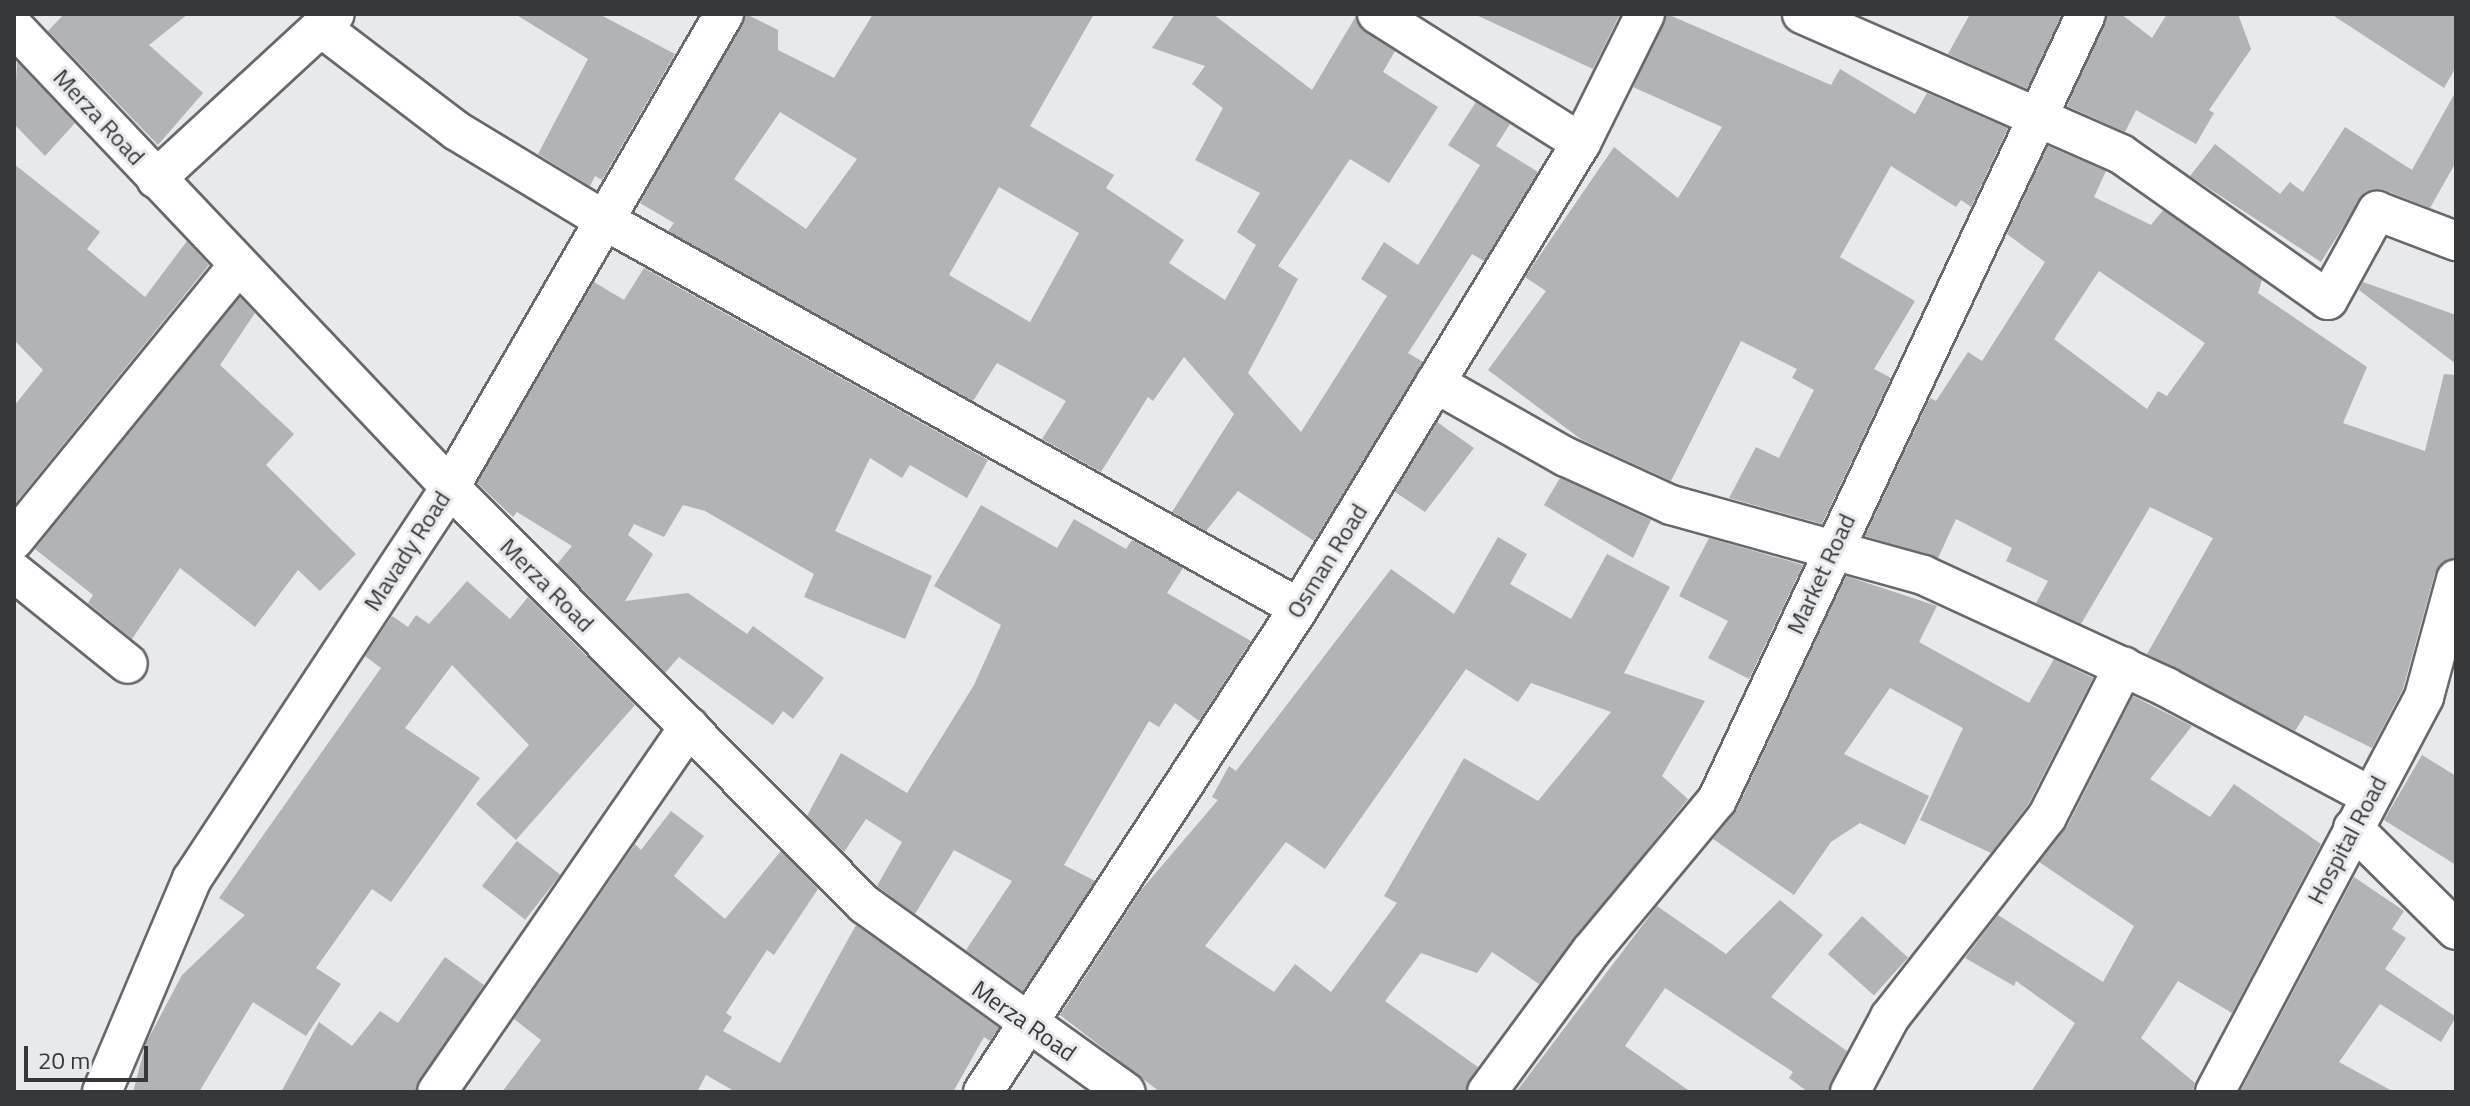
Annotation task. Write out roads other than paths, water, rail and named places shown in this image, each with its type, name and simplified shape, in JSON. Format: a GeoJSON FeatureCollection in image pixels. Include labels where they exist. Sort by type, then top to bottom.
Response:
{"type":"FeatureCollection","features":[{"type":"Feature","properties":{"kind":"street","name":"Mavady Road"},"geometry":{"type":"LineString","coordinates":[[102,1092],[192,879],[450,487],[724,14]]}},
{"type":"Feature","properties":{"kind":"street"},"geometry":{"type":"LineString","coordinates":[[1377,14],[1581,143]]}},
{"type":"Feature","properties":{"kind":"street","name":"Osman Road"},"geometry":{"type":"LineString","coordinates":[[983,1092],[1299,608],[1581,143],[1645,14]]}},
{"type":"Feature","properties":{"kind":"street"},"geometry":{"type":"LineString","coordinates":[[1802,14],[2033,121],[2121,154],[2328,300],[2377,211],[2456,241]]}},
{"type":"Feature","properties":{"kind":"street","name":"Market Road"},"geometry":{"type":"LineString","coordinates":[[1487,1092],[1591,951],[1717,800],[1833,547],[2086,14]]}},
{"type":"Feature","properties":{"kind":"street"},"geometry":{"type":"LineString","coordinates":[[156,179],[329,21],[457,131],[604,220],[1299,608]]}},
{"type":"Feature","properties":{"kind":"street","name":"Merza Road"},"geometry":{"type":"LineString","coordinates":[[14,27],[450,487],[864,904],[1027,1026],[1126,1092]]}},
{"type":"Feature","properties":{"kind":"street"},"geometry":{"type":"LineString","coordinates":[[14,540],[238,265]]}},
{"type":"Feature","properties":{"kind":"street"},"geometry":{"type":"LineString","coordinates":[[1435,383],[1566,457],[1671,505],[1833,547],[1923,575],[2124,666],[2361,812],[2456,930]]}},
{"type":"Feature","properties":{"kind":"street"},"geometry":{"type":"LineString","coordinates":[[14,572],[128,664]]}},
{"type":"Feature","properties":{"kind":"street","name":"Hospital Road"},"geometry":{"type":"LineString","coordinates":[[2215,1092],[2424,697],[2456,579]]}},
{"type":"Feature","properties":{"kind":"street"},"geometry":{"type":"LineString","coordinates":[[1850,1092],[1890,1017],[2047,817],[2124,666]]}},
{"type":"Feature","properties":{"kind":"street"},"geometry":{"type":"LineString","coordinates":[[437,1092],[689,727]]}}]}
